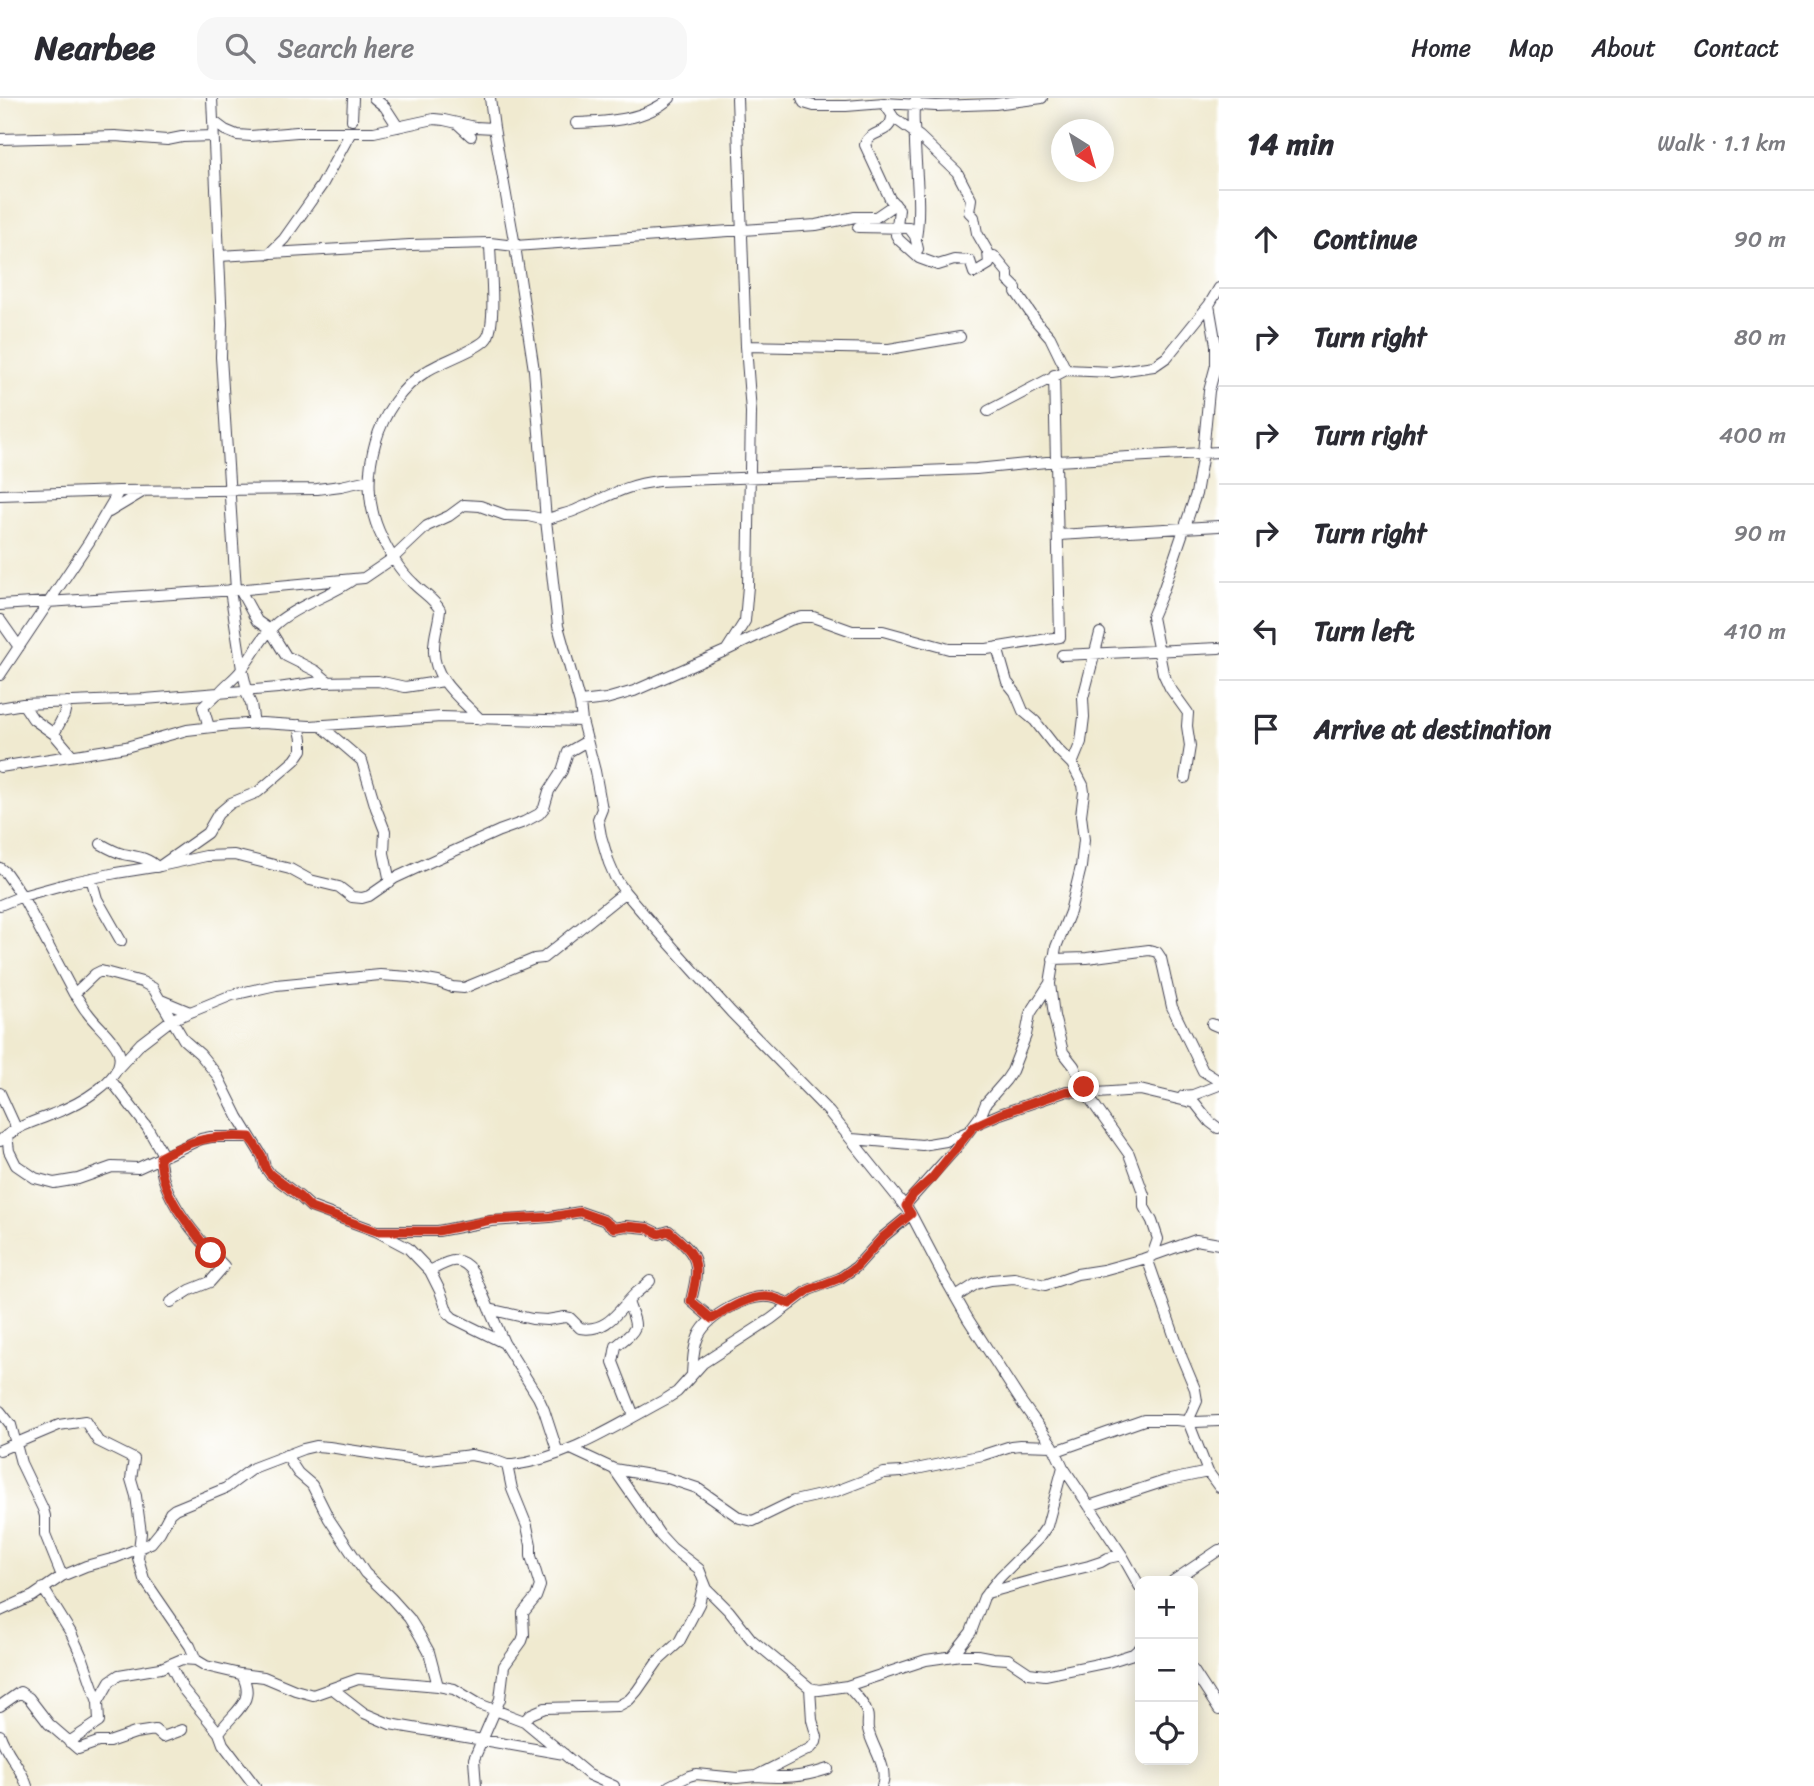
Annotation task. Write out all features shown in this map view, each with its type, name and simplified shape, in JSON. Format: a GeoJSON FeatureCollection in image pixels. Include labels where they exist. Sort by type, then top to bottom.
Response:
{"type":"FeatureCollection","features":[{"type":"Feature","properties":{"kind":"street"},"geometry":{"type":"LineString","coordinates":[[212,98],[228,490],[242,669],[254,724]]}},
{"type":"Feature","properties":{"kind":"street"},"geometry":{"type":"LineString","coordinates":[[374,98],[385,107],[398,127]]}},
{"type":"Feature","properties":{"kind":"street"},"geometry":{"type":"LineString","coordinates":[[490,98],[534,370],[558,626],[595,771],[602,809],[598,819],[609,863],[625,892],[731,1012],[852,1139],[911,1214]]}},
{"type":"Feature","properties":{"kind":"street"},"geometry":{"type":"LineString","coordinates":[[576,123],[634,117],[664,104],[670,98]]}},
{"type":"Feature","properties":{"kind":"street"},"geometry":{"type":"LineString","coordinates":[[726,651],[745,621],[748,586],[751,412],[737,98]]}},
{"type":"Feature","properties":{"kind":"street"},"geometry":{"type":"LineString","coordinates":[[802,98],[804,103],[814,106],[915,102],[936,106],[995,104],[1042,98]]}},
{"type":"Feature","properties":{"kind":"street"},"geometry":{"type":"LineString","coordinates":[[351,100],[352,120]]}},
{"type":"Feature","properties":{"kind":"street"},"geometry":{"type":"LineString","coordinates":[[858,227],[909,228],[917,243],[919,211],[915,102]]}},
{"type":"Feature","properties":{"kind":"street"},"geometry":{"type":"LineString","coordinates":[[884,103],[892,115],[952,166],[963,181],[971,199],[969,212],[974,217],[977,233],[988,252],[989,264]]}},
{"type":"Feature","properties":{"kind":"street"},"geometry":{"type":"LineString","coordinates":[[892,115],[889,126],[869,137],[865,145],[890,199],[899,209],[896,235],[899,240],[919,258],[938,265],[954,260],[970,261],[974,273],[989,264],[994,256],[1008,273],[1008,280],[1036,321],[1050,337],[1066,370]]}},
{"type":"Feature","properties":{"kind":"street"},"geometry":{"type":"LineString","coordinates":[[213,121],[237,135],[374,132],[434,119],[494,128]]}},
{"type":"Feature","properties":{"kind":"street"},"geometry":{"type":"LineString","coordinates":[[457,124],[471,136]]}},
{"type":"Feature","properties":{"kind":"street"},"geometry":{"type":"LineString","coordinates":[[269,254],[284,239],[322,185],[351,132]]}},
{"type":"Feature","properties":{"kind":"street"},"geometry":{"type":"LineString","coordinates":[[0,139],[115,136],[167,140],[213,136]]}},
{"type":"Feature","properties":{"kind":"street"},"geometry":{"type":"LineString","coordinates":[[219,256],[489,243],[515,246],[741,232],[816,225],[855,217],[872,218],[881,215],[895,204]]}},
{"type":"Feature","properties":{"kind":"street"},"geometry":{"type":"LineString","coordinates":[[480,719],[437,670],[433,649],[440,610],[392,559],[375,520],[369,480],[378,436],[402,391],[426,371],[477,346],[488,337],[492,318],[489,243]]}},
{"type":"Feature","properties":{"kind":"street"},"geometry":{"type":"LineString","coordinates":[[988,411],[1066,370],[1112,372],[1154,366],[1167,357],[1209,305],[1219,288]]}},
{"type":"Feature","properties":{"kind":"street"},"geometry":{"type":"LineString","coordinates":[[1185,778],[1190,746],[1188,713],[1166,680],[1161,667],[1152,617],[1196,494],[1209,391],[1216,365],[1216,345],[1209,305]]}},
{"type":"Feature","properties":{"kind":"street"},"geometry":{"type":"LineString","coordinates":[[746,346],[890,349],[960,337]]}},
{"type":"Feature","properties":{"kind":"street"},"geometry":{"type":"LineString","coordinates":[[580,704],[634,691],[790,620],[813,617],[852,631],[883,631],[949,649],[987,649],[1060,637],[1054,375]]}},
{"type":"Feature","properties":{"kind":"street"},"geometry":{"type":"LineString","coordinates":[[0,605],[235,590],[364,578],[392,559],[427,526],[449,516],[464,505],[480,506],[505,515],[546,520],[644,482],[976,469],[1057,461],[1219,452]]}},
{"type":"Feature","properties":{"kind":"street"},"geometry":{"type":"LineString","coordinates":[[0,495],[317,489],[369,480]]}},
{"type":"Feature","properties":{"kind":"street"},"geometry":{"type":"LineString","coordinates":[[0,675],[119,491]]}},
{"type":"Feature","properties":{"kind":"street"},"geometry":{"type":"LineString","coordinates":[[106,513],[145,491]]}},
{"type":"Feature","properties":{"kind":"street"},"geometry":{"type":"LineString","coordinates":[[1058,535],[1219,526]]}},
{"type":"Feature","properties":{"kind":"street"},"geometry":{"type":"LineString","coordinates":[[193,729],[205,704],[242,669],[276,623],[355,579]]}},
{"type":"Feature","properties":{"kind":"street"},"geometry":{"type":"LineString","coordinates":[[235,590],[257,621],[270,630],[286,656],[307,666],[329,682]]}},
{"type":"Feature","properties":{"kind":"street"},"geometry":{"type":"LineString","coordinates":[[0,620],[19,647]]}},
{"type":"Feature","properties":{"kind":"street"},"geometry":{"type":"LineString","coordinates":[[1072,764],[1081,742],[1083,698],[1100,633]]}},
{"type":"Feature","properties":{"kind":"street"},"geometry":{"type":"LineString","coordinates":[[997,647],[1007,682],[1016,692],[1023,711],[1072,764],[1084,789],[1081,807],[1083,855],[1070,912],[1053,959],[1051,999],[1063,1052],[1074,1066],[1087,1093],[1129,1154],[1144,1195],[1144,1208],[1158,1239],[1150,1257],[1182,1358],[1195,1389],[1197,1401],[1188,1421],[1208,1472],[1219,1487]]}},
{"type":"Feature","properties":{"kind":"street"},"geometry":{"type":"LineString","coordinates":[[1062,655],[1219,648]]}},
{"type":"Feature","properties":{"kind":"street"},"geometry":{"type":"LineString","coordinates":[[0,708],[23,704],[145,699],[329,682],[378,681],[405,687],[444,681]]}},
{"type":"Feature","properties":{"kind":"street"},"geometry":{"type":"LineString","coordinates":[[51,758],[66,702]]}},
{"type":"Feature","properties":{"kind":"street"},"geometry":{"type":"LineString","coordinates":[[23,704],[33,719],[55,736],[72,755]]}},
{"type":"Feature","properties":{"kind":"street"},"geometry":{"type":"LineString","coordinates":[[204,709],[209,727]]}},
{"type":"Feature","properties":{"kind":"street"},"geometry":{"type":"LineString","coordinates":[[0,767],[126,747],[176,732],[209,727],[254,724],[320,725],[441,717],[582,721]]}},
{"type":"Feature","properties":{"kind":"street"},"geometry":{"type":"LineString","coordinates":[[159,866],[207,833],[218,814],[231,803],[258,792],[295,760],[302,750],[299,725]]}},
{"type":"Feature","properties":{"kind":"street"},"geometry":{"type":"LineString","coordinates":[[320,725],[362,761],[385,831],[384,853],[390,882]]}},
{"type":"Feature","properties":{"kind":"street"},"geometry":{"type":"LineString","coordinates":[[0,905],[22,896],[92,878],[206,856],[234,855],[284,867],[310,880],[339,887],[352,897],[362,898],[436,859],[539,814],[562,771],[568,752],[587,741]]}},
{"type":"Feature","properties":{"kind":"street"},"geometry":{"type":"LineString","coordinates":[[101,844],[119,853],[144,857],[159,866]]}},
{"type":"Feature","properties":{"kind":"street"},"geometry":{"type":"LineString","coordinates":[[0,868],[22,896],[86,1011],[115,1045],[119,1054],[118,1068]]}},
{"type":"Feature","properties":{"kind":"street"},"geometry":{"type":"LineString","coordinates":[[92,878],[97,899],[121,941]]}},
{"type":"Feature","properties":{"kind":"street"},"geometry":{"type":"LineString","coordinates":[[250,1137],[201,1139],[138,1168],[112,1167],[78,1179],[54,1183],[35,1178],[16,1165],[3,1138],[16,1128],[57,1113],[98,1090],[141,1043],[171,1020],[232,995],[276,985],[380,975],[411,977],[464,988],[534,959],[543,958],[625,892]]}},
{"type":"Feature","properties":{"kind":"street"},"geometry":{"type":"LineString","coordinates":[[1053,959],[1087,958],[1149,950],[1157,952],[1161,958],[1172,1007],[1203,1071],[1219,1083],[1193,1095],[1177,1097]]}},
{"type":"Feature","properties":{"kind":"street"},"geometry":{"type":"LineString","coordinates":[[75,994],[101,971],[142,982],[153,988],[184,1040],[217,1075],[270,1174],[311,1208],[376,1231],[408,1248],[430,1271],[448,1313],[453,1318],[504,1343]]}},
{"type":"Feature","properties":{"kind":"street"},"geometry":{"type":"LineString","coordinates":[[1050,983],[1030,1014],[1024,1041],[1012,1071],[986,1103],[972,1128],[906,1206],[956,1297],[1135,1578]]}},
{"type":"Feature","properties":{"kind":"street"},"geometry":{"type":"LineString","coordinates":[[161,1000],[190,1012]]}},
{"type":"Feature","properties":{"kind":"street"},"geometry":{"type":"LineString","coordinates":[[110,1079],[147,1127],[162,1156],[160,1169],[169,1193],[190,1226],[224,1266],[210,1282],[171,1302]]}},
{"type":"Feature","properties":{"kind":"street"},"geometry":{"type":"LineString","coordinates":[[852,1139],[922,1145],[946,1141],[1000,1114],[1067,1091],[1087,1093],[1140,1090],[1177,1097],[1195,1103],[1218,1128]]}},
{"type":"Feature","properties":{"kind":"street"},"geometry":{"type":"LineString","coordinates":[[0,1093],[16,1128]]}},
{"type":"Feature","properties":{"kind":"street"},"geometry":{"type":"LineString","coordinates":[[376,1231],[438,1231],[491,1220],[550,1217],[580,1212],[603,1220],[614,1228],[647,1228],[659,1234],[669,1231],[683,1243],[697,1262],[697,1276],[691,1301],[712,1319]]}},
{"type":"Feature","properties":{"kind":"street"},"geometry":{"type":"LineString","coordinates":[[0,1611],[23,1601],[62,1576],[151,1543],[174,1509],[226,1488],[253,1468],[310,1447],[322,1446],[421,1461],[471,1455],[507,1465],[547,1459],[570,1449],[677,1392],[702,1363],[771,1319],[809,1290],[840,1278],[856,1267],[883,1237],[911,1214]]}},
{"type":"Feature","properties":{"kind":"street"},"geometry":{"type":"LineString","coordinates":[[956,1297],[976,1284],[991,1280],[1014,1278],[1045,1284],[1150,1257],[1196,1240],[1219,1244]]}},
{"type":"Feature","properties":{"kind":"street"},"geometry":{"type":"LineString","coordinates":[[430,1271],[449,1261],[463,1262],[473,1272],[504,1343],[538,1397],[558,1453]]}},
{"type":"Feature","properties":{"kind":"street"},"geometry":{"type":"LineString","coordinates":[[489,1309],[532,1319],[565,1317],[570,1318],[580,1328],[596,1328],[610,1322],[650,1282]]}},
{"type":"Feature","properties":{"kind":"street"},"geometry":{"type":"LineString","coordinates":[[692,1374],[695,1345],[700,1333],[712,1319],[752,1298],[769,1297],[790,1304]]}},
{"type":"Feature","properties":{"kind":"street"},"geometry":{"type":"LineString","coordinates":[[628,1302],[636,1325],[634,1332],[616,1346],[613,1362],[634,1416]]}},
{"type":"Feature","properties":{"kind":"street"},"geometry":{"type":"LineString","coordinates":[[0,1411],[11,1425],[21,1463],[43,1509],[45,1534],[62,1576]]}},
{"type":"Feature","properties":{"kind":"street"},"geometry":{"type":"LineString","coordinates":[[570,1449],[614,1469],[667,1478],[698,1488],[740,1518],[753,1521],[794,1501],[819,1497],[884,1474],[983,1455],[1011,1446],[1054,1448],[1144,1420],[1219,1421]]}},
{"type":"Feature","properties":{"kind":"street"},"geometry":{"type":"LineString","coordinates":[[0,1450],[59,1425],[85,1421],[98,1441],[134,1459],[131,1479],[141,1533],[138,1558],[144,1578],[190,1646],[196,1660]]}},
{"type":"Feature","properties":{"kind":"street"},"geometry":{"type":"LineString","coordinates":[[286,1455],[298,1473],[312,1485],[330,1519],[365,1573],[409,1618],[429,1652],[438,1686]]}},
{"type":"Feature","properties":{"kind":"street"},"geometry":{"type":"LineString","coordinates":[[476,1786],[474,1759],[496,1711],[502,1692],[504,1666],[522,1641],[523,1613],[537,1597],[540,1586],[531,1556],[527,1526],[512,1489],[507,1465]]}},
{"type":"Feature","properties":{"kind":"street"},"geometry":{"type":"LineString","coordinates":[[952,1656],[971,1633],[987,1593],[1047,1526],[1063,1467]]}},
{"type":"Feature","properties":{"kind":"street"},"geometry":{"type":"LineString","coordinates":[[614,1469],[660,1535],[699,1569],[704,1583],[751,1639],[810,1688],[819,1690],[847,1686],[926,1660],[952,1656],[977,1655],[1008,1659],[1029,1673],[1045,1675],[1108,1662],[1135,1652]]}},
{"type":"Feature","properties":{"kind":"street"},"geometry":{"type":"LineString","coordinates":[[1089,1506],[1165,1481],[1208,1472]]}},
{"type":"Feature","properties":{"kind":"street"},"geometry":{"type":"LineString","coordinates":[[1180,1576],[1219,1550]]}},
{"type":"Feature","properties":{"kind":"street"},"geometry":{"type":"LineString","coordinates":[[987,1593],[1122,1555]]}},
{"type":"Feature","properties":{"kind":"street"},"geometry":{"type":"LineString","coordinates":[[524,1721],[531,1714],[545,1708],[618,1706],[629,1700],[658,1661],[679,1642],[699,1604],[704,1583]]}},
{"type":"Feature","properties":{"kind":"street"},"geometry":{"type":"LineString","coordinates":[[43,1588],[71,1633],[98,1702],[100,1722],[69,1742]]}},
{"type":"Feature","properties":{"kind":"street"},"geometry":{"type":"LineString","coordinates":[[98,1702],[110,1681],[119,1675],[161,1668],[182,1658],[242,1675],[264,1677],[313,1695],[358,1679],[438,1686],[454,1689],[479,1704],[524,1721],[589,1774],[614,1786]]}},
{"type":"Feature","properties":{"kind":"street"},"geometry":{"type":"LineString","coordinates":[[170,1664],[183,1689],[219,1733],[223,1744],[255,1786]]}},
{"type":"Feature","properties":{"kind":"street"},"geometry":{"type":"LineString","coordinates":[[219,1733],[243,1705],[248,1692],[242,1675]]}},
{"type":"Feature","properties":{"kind":"street"},"geometry":{"type":"LineString","coordinates":[[1198,1678],[1219,1710]]}},
{"type":"Feature","properties":{"kind":"street"},"geometry":{"type":"LineString","coordinates":[[847,1686],[867,1713],[868,1730],[885,1772],[882,1786]]}},
{"type":"Feature","properties":{"kind":"street"},"geometry":{"type":"LineString","coordinates":[[756,1776],[814,1745],[817,1737],[812,1720],[810,1688]]}},
{"type":"Feature","properties":{"kind":"street"},"geometry":{"type":"LineString","coordinates":[[333,1689],[364,1713],[390,1724],[565,1754]]}},
{"type":"Feature","properties":{"kind":"street"},"geometry":{"type":"LineString","coordinates":[[0,1706],[20,1692],[29,1698],[49,1724],[78,1749],[146,1730],[155,1730],[163,1737],[182,1730]]}},
{"type":"Feature","properties":{"kind":"street"},"geometry":{"type":"LineString","coordinates":[[0,1735],[27,1786]]}},
{"type":"Feature","properties":{"kind":"street"},"geometry":{"type":"LineString","coordinates":[[668,1786],[696,1774],[737,1778],[787,1778],[806,1776],[828,1769]]}},
{"type":"Feature","properties":{"kind":"route"},"geometry":{"type":"LineString","coordinates":[[211,1253],[169,1193],[160,1169],[160,1157],[201,1139],[250,1137],[262,1156],[266,1170],[311,1208],[376,1231],[438,1231],[491,1220],[550,1217],[580,1212],[603,1220],[614,1228],[647,1228],[659,1234],[669,1231],[683,1243],[697,1262],[697,1276],[691,1301],[712,1319],[752,1298],[769,1297],[790,1304],[809,1290],[840,1278],[864,1260],[883,1237],[911,1214],[906,1206],[909,1201],[919,1188],[932,1178],[974,1126],[1067,1091],[1087,1093],[1084,1087]]}}]}
